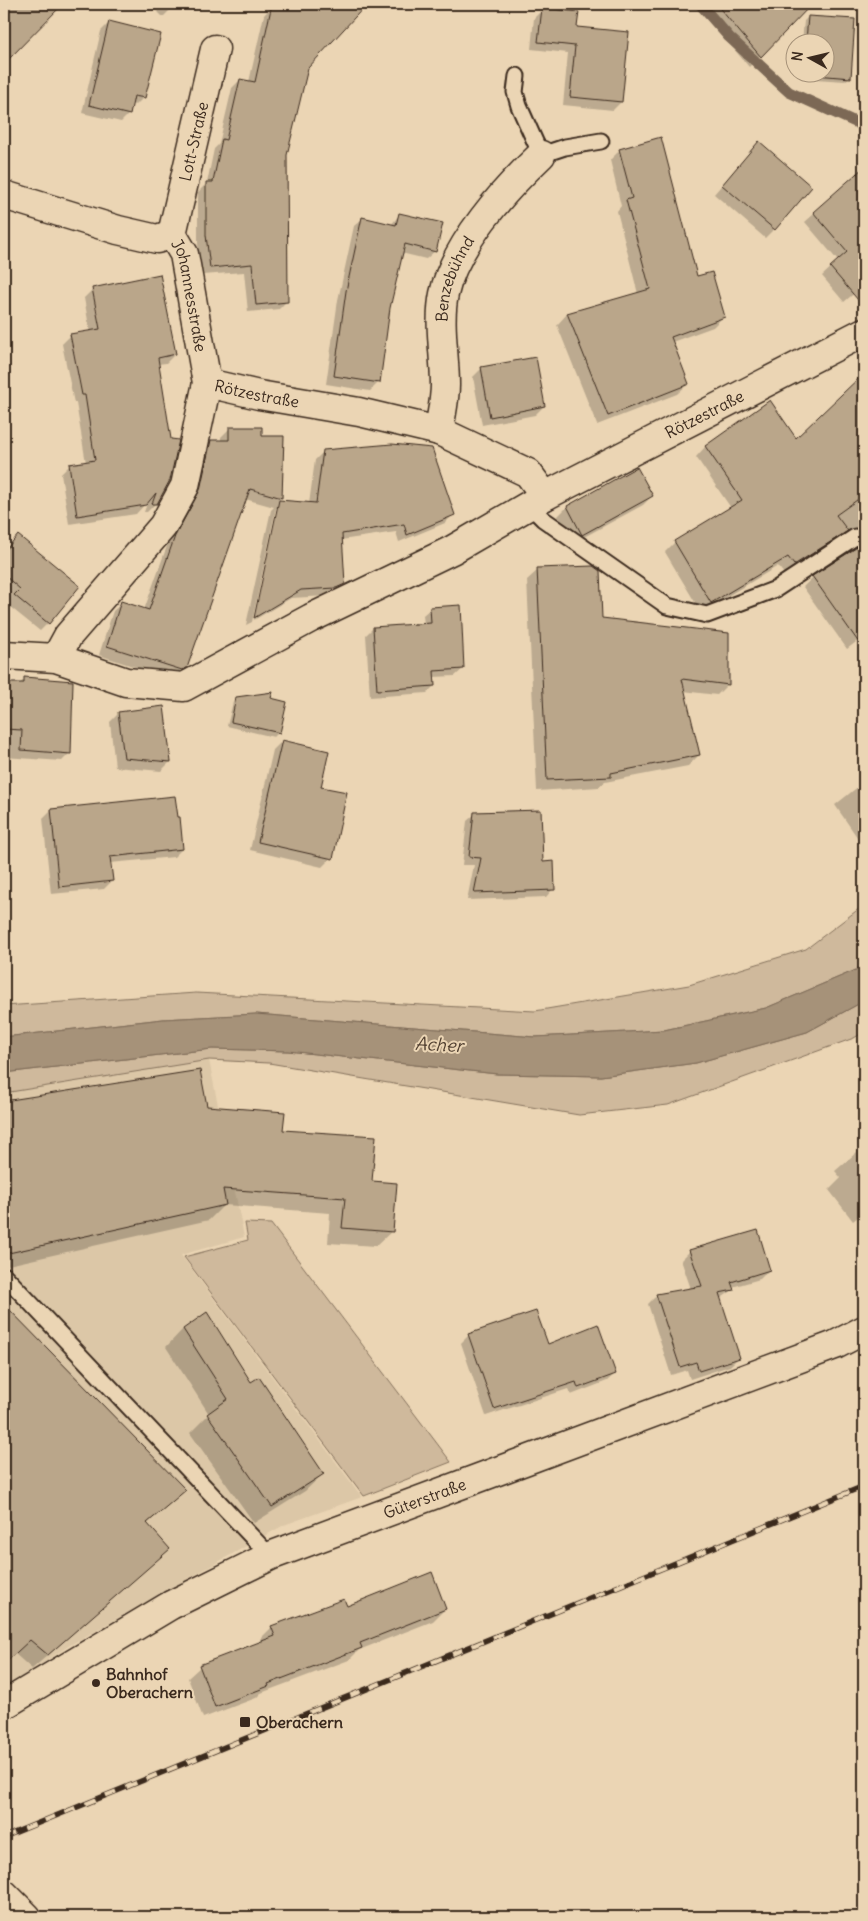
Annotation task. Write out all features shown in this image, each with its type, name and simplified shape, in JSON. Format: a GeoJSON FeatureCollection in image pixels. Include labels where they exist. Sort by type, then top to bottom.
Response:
{"type":"FeatureCollection","features":[{"type":"Feature","properties":{"kind":"street","name":"Lott-Straße"},"geometry":{"type":"LineString","coordinates":[[172,234],[215,49]]}},
{"type":"Feature","properties":{"kind":"street","name":"Benzebühnd"},"geometry":{"type":"LineString","coordinates":[[439,431],[445,388],[442,315],[444,294],[450,274],[489,209],[541,155]]}},
{"type":"Feature","properties":{"kind":"street","name":"Johannesstraße"},"geometry":{"type":"LineString","coordinates":[[4,195],[128,233],[157,239],[172,234],[184,254],[208,383]]}},
{"type":"Feature","properties":{"kind":"street","name":"Rötzestraße"},"geometry":{"type":"LineString","coordinates":[[4,655],[56,658],[126,682],[184,687],[311,618],[452,550],[537,501],[864,332]]}},
{"type":"Feature","properties":{"kind":"street","name":"Rötzestraße"},"geometry":{"type":"LineString","coordinates":[[56,658],[68,636],[163,526],[185,486],[208,383],[259,395],[359,412],[439,431],[528,472],[537,501]]}},
{"type":"Feature","properties":{"kind":"street","name":"Güterstraße"},"geometry":{"type":"LineString","coordinates":[[4,1705],[171,1605],[270,1556],[835,1345],[864,1330]]}},
{"type":"Feature","properties":{"kind":"street"},"geometry":{"type":"LineString","coordinates":[[4,1894],[27,1917]]}},
{"type":"Feature","properties":{"kind":"lane"},"geometry":{"type":"LineString","coordinates":[[517,76],[515,92],[519,106],[541,155]]}},
{"type":"Feature","properties":{"kind":"lane","name":"Benzebühnd"},"geometry":{"type":"LineString","coordinates":[[541,155],[565,147],[601,141]]}},
{"type":"Feature","properties":{"kind":"lane"},"geometry":{"type":"LineString","coordinates":[[537,501],[543,519],[667,606],[707,615],[776,589],[855,537]]}},
{"type":"Feature","properties":{"kind":"lane"},"geometry":{"type":"LineString","coordinates":[[4,1275],[270,1556]]}},
{"type":"Feature","properties":{"kind":"shaded area"},"geometry":{"type":"Polygon","coordinates":[[[864,905],[864,964],[856,970],[766,1008],[664,1030],[535,1037],[256,1014],[163,1019],[4,1037],[4,1006],[196,993],[535,1011],[689,985],[806,949],[864,905]]]}},
{"type":"Feature","properties":{"kind":"shaded area"},"geometry":{"type":"Polygon","coordinates":[[[864,1001],[864,1032],[854,1038],[668,1105],[579,1115],[269,1063],[209,1060],[4,1093],[4,1073],[212,1049],[288,1051],[497,1074],[601,1076],[696,1063],[807,1032],[864,1001]]]}},
{"type":"Feature","properties":{"kind":"shaded area"},"geometry":{"type":"Polygon","coordinates":[[[209,1060],[244,1237],[181,1255],[362,1497],[284,1525],[70,1645],[4,1689],[4,1093],[209,1060]]]}},
{"type":"Feature","properties":{"kind":"shaded area"},"geometry":{"type":"Polygon","coordinates":[[[245,1223],[271,1224],[451,1462],[364,1496],[184,1257],[248,1240],[245,1223]]]}},
{"type":"Feature","properties":{"kind":"water","name":"Acher"},"geometry":{"type":"Polygon","coordinates":[[[864,964],[864,1001],[807,1032],[696,1063],[601,1076],[497,1074],[288,1051],[212,1049],[4,1073],[4,1037],[163,1019],[256,1014],[535,1037],[664,1030],[766,1008],[856,970],[864,964]]]}},
{"type":"Feature","properties":{"kind":"building"},"geometry":{"type":"Polygon","coordinates":[[[4,4],[63,4],[4,64],[4,4]]]}},
{"type":"Feature","properties":{"kind":"building"},"geometry":{"type":"Polygon","coordinates":[[[272,4],[367,4],[308,68],[287,155],[288,302],[256,305],[252,264],[210,268],[206,235],[206,182],[213,182],[222,139],[226,140],[240,79],[255,82],[272,4]]]}},
{"type":"Feature","properties":{"kind":"building"},"geometry":{"type":"Polygon","coordinates":[[[716,4],[812,4],[761,57],[716,4]]]}},
{"type":"Feature","properties":{"kind":"building"},"geometry":{"type":"Polygon","coordinates":[[[542,8],[579,12],[577,27],[629,32],[622,102],[570,97],[575,46],[538,42],[542,8]]]}},
{"type":"Feature","properties":{"kind":"building"},"geometry":{"type":"Polygon","coordinates":[[[808,16],[855,19],[851,78],[836,77],[836,32],[807,32],[808,16]]]}},
{"type":"Feature","properties":{"kind":"building"},"geometry":{"type":"Polygon","coordinates":[[[109,21],[161,34],[145,98],[134,96],[130,115],[89,105],[109,21]]]}},
{"type":"Feature","properties":{"kind":"building"},"geometry":{"type":"Polygon","coordinates":[[[661,137],[697,276],[712,272],[725,317],[671,337],[689,384],[608,416],[567,313],[650,289],[626,200],[632,198],[619,149],[661,137]]]}},
{"type":"Feature","properties":{"kind":"building"},"geometry":{"type":"Polygon","coordinates":[[[759,141],[812,187],[775,230],[722,185],[759,141]]]}},
{"type":"Feature","properties":{"kind":"building"},"geometry":{"type":"Polygon","coordinates":[[[864,167],[864,307],[830,267],[847,252],[813,212],[864,167]]]}},
{"type":"Feature","properties":{"kind":"building"},"geometry":{"type":"Polygon","coordinates":[[[399,213],[443,223],[436,252],[405,244],[390,308],[380,383],[334,376],[346,291],[362,217],[396,225],[399,213]]]}},
{"type":"Feature","properties":{"kind":"building"},"geometry":{"type":"Polygon","coordinates":[[[160,274],[176,354],[158,358],[171,439],[179,440],[170,480],[157,504],[152,504],[156,493],[146,505],[77,516],[69,464],[95,460],[85,395],[82,395],[70,334],[100,329],[92,288],[160,274]]]}},
{"type":"Feature","properties":{"kind":"building"},"geometry":{"type":"Polygon","coordinates":[[[536,357],[545,406],[490,417],[481,367],[536,357]]]}},
{"type":"Feature","properties":{"kind":"building"},"geometry":{"type":"Polygon","coordinates":[[[864,373],[864,495],[836,515],[848,531],[794,565],[788,557],[711,603],[674,541],[742,500],[705,446],[770,400],[796,438],[864,373]]]}},
{"type":"Feature","properties":{"kind":"building"},"geometry":{"type":"Polygon","coordinates":[[[229,427],[262,427],[262,436],[284,436],[282,498],[250,489],[187,668],[182,670],[107,646],[121,601],[149,610],[175,536],[200,490],[211,440],[229,440],[229,427]]]}},
{"type":"Feature","properties":{"kind":"building"},"geometry":{"type":"Polygon","coordinates":[[[392,444],[432,448],[455,515],[407,535],[404,524],[342,534],[345,584],[336,588],[301,590],[254,618],[279,500],[316,503],[323,450],[392,444]]]}},
{"type":"Feature","properties":{"kind":"building"},"geometry":{"type":"Polygon","coordinates":[[[637,467],[653,496],[582,535],[567,506],[637,467]]]}},
{"type":"Feature","properties":{"kind":"building"},"geometry":{"type":"Polygon","coordinates":[[[18,535],[80,586],[49,624],[14,595],[20,589],[4,575],[4,552],[18,535]]]}},
{"type":"Feature","properties":{"kind":"building"},"geometry":{"type":"Polygon","coordinates":[[[859,546],[864,553],[864,650],[812,576],[859,546]]]}},
{"type":"Feature","properties":{"kind":"building"},"geometry":{"type":"Polygon","coordinates":[[[593,566],[600,571],[602,618],[729,633],[729,685],[682,679],[700,755],[611,773],[611,777],[547,780],[537,568],[593,566]]]}},
{"type":"Feature","properties":{"kind":"building"},"geometry":{"type":"Polygon","coordinates":[[[461,605],[464,669],[434,671],[435,686],[377,690],[373,627],[431,623],[430,607],[461,605]]]}},
{"type":"Feature","properties":{"kind":"building"},"geometry":{"type":"Polygon","coordinates":[[[24,677],[73,681],[71,754],[21,750],[22,730],[4,729],[4,683],[24,683],[24,677]]]}},
{"type":"Feature","properties":{"kind":"building"},"geometry":{"type":"Polygon","coordinates":[[[273,692],[271,698],[287,702],[280,733],[231,722],[236,697],[273,692]]]}},
{"type":"Feature","properties":{"kind":"building"},"geometry":{"type":"Polygon","coordinates":[[[164,706],[171,762],[124,758],[118,712],[164,706]]]}},
{"type":"Feature","properties":{"kind":"building"},"geometry":{"type":"Polygon","coordinates":[[[282,740],[329,751],[321,787],[347,792],[333,859],[258,842],[282,740]]]}},
{"type":"Feature","properties":{"kind":"building"},"geometry":{"type":"Polygon","coordinates":[[[175,796],[178,817],[180,817],[183,849],[110,857],[113,881],[59,887],[51,809],[175,796]]]}},
{"type":"Feature","properties":{"kind":"building"},"geometry":{"type":"Polygon","coordinates":[[[541,810],[543,862],[554,861],[555,890],[474,893],[481,858],[469,857],[474,812],[541,810]]]}},
{"type":"Feature","properties":{"kind":"building"},"geometry":{"type":"Polygon","coordinates":[[[200,1070],[207,1106],[285,1112],[283,1130],[376,1136],[372,1181],[397,1183],[393,1232],[342,1228],[345,1198],[223,1189],[226,1205],[4,1254],[4,1101],[200,1070]]]}},
{"type":"Feature","properties":{"kind":"building"},"geometry":{"type":"Polygon","coordinates":[[[758,1230],[770,1270],[731,1282],[734,1290],[719,1293],[740,1358],[699,1371],[696,1362],[680,1367],[656,1294],[702,1286],[689,1250],[758,1230]]]}},
{"type":"Feature","properties":{"kind":"building"},"geometry":{"type":"Polygon","coordinates":[[[4,1304],[186,1490],[147,1523],[170,1549],[48,1655],[30,1640],[4,1664],[4,1304]]]}},
{"type":"Feature","properties":{"kind":"building"},"geometry":{"type":"Polygon","coordinates":[[[536,1311],[548,1344],[598,1324],[616,1374],[578,1388],[576,1382],[494,1409],[468,1334],[536,1311]]]}},
{"type":"Feature","properties":{"kind":"building"},"geometry":{"type":"Polygon","coordinates":[[[207,1312],[251,1382],[259,1377],[324,1474],[272,1507],[207,1414],[228,1399],[183,1329],[207,1312]]]}},
{"type":"Feature","properties":{"kind":"building"},"geometry":{"type":"Polygon","coordinates":[[[432,1572],[446,1609],[360,1643],[362,1648],[268,1684],[269,1686],[215,1707],[199,1665],[275,1636],[271,1626],[344,1599],[347,1606],[432,1572]]]}},
{"type":"Feature","properties":{"kind":"waterway"},"geometry":{"type":"LineString","coordinates":[[700,4],[729,37],[789,92],[864,126]]}},
{"type":"Feature","properties":{"kind":"railway"},"geometry":{"type":"LineString","coordinates":[[4,1837],[864,1486]]}},
{"type":"Feature","properties":{"kind":"place","name":"Bahnhof Oberachern"},"geometry":{"type":"Point","coordinates":[96,1683]}},
{"type":"Feature","properties":{"kind":"place","name":"Oberachern"},"geometry":{"type":"Point","coordinates":[245,1722]}}]}
